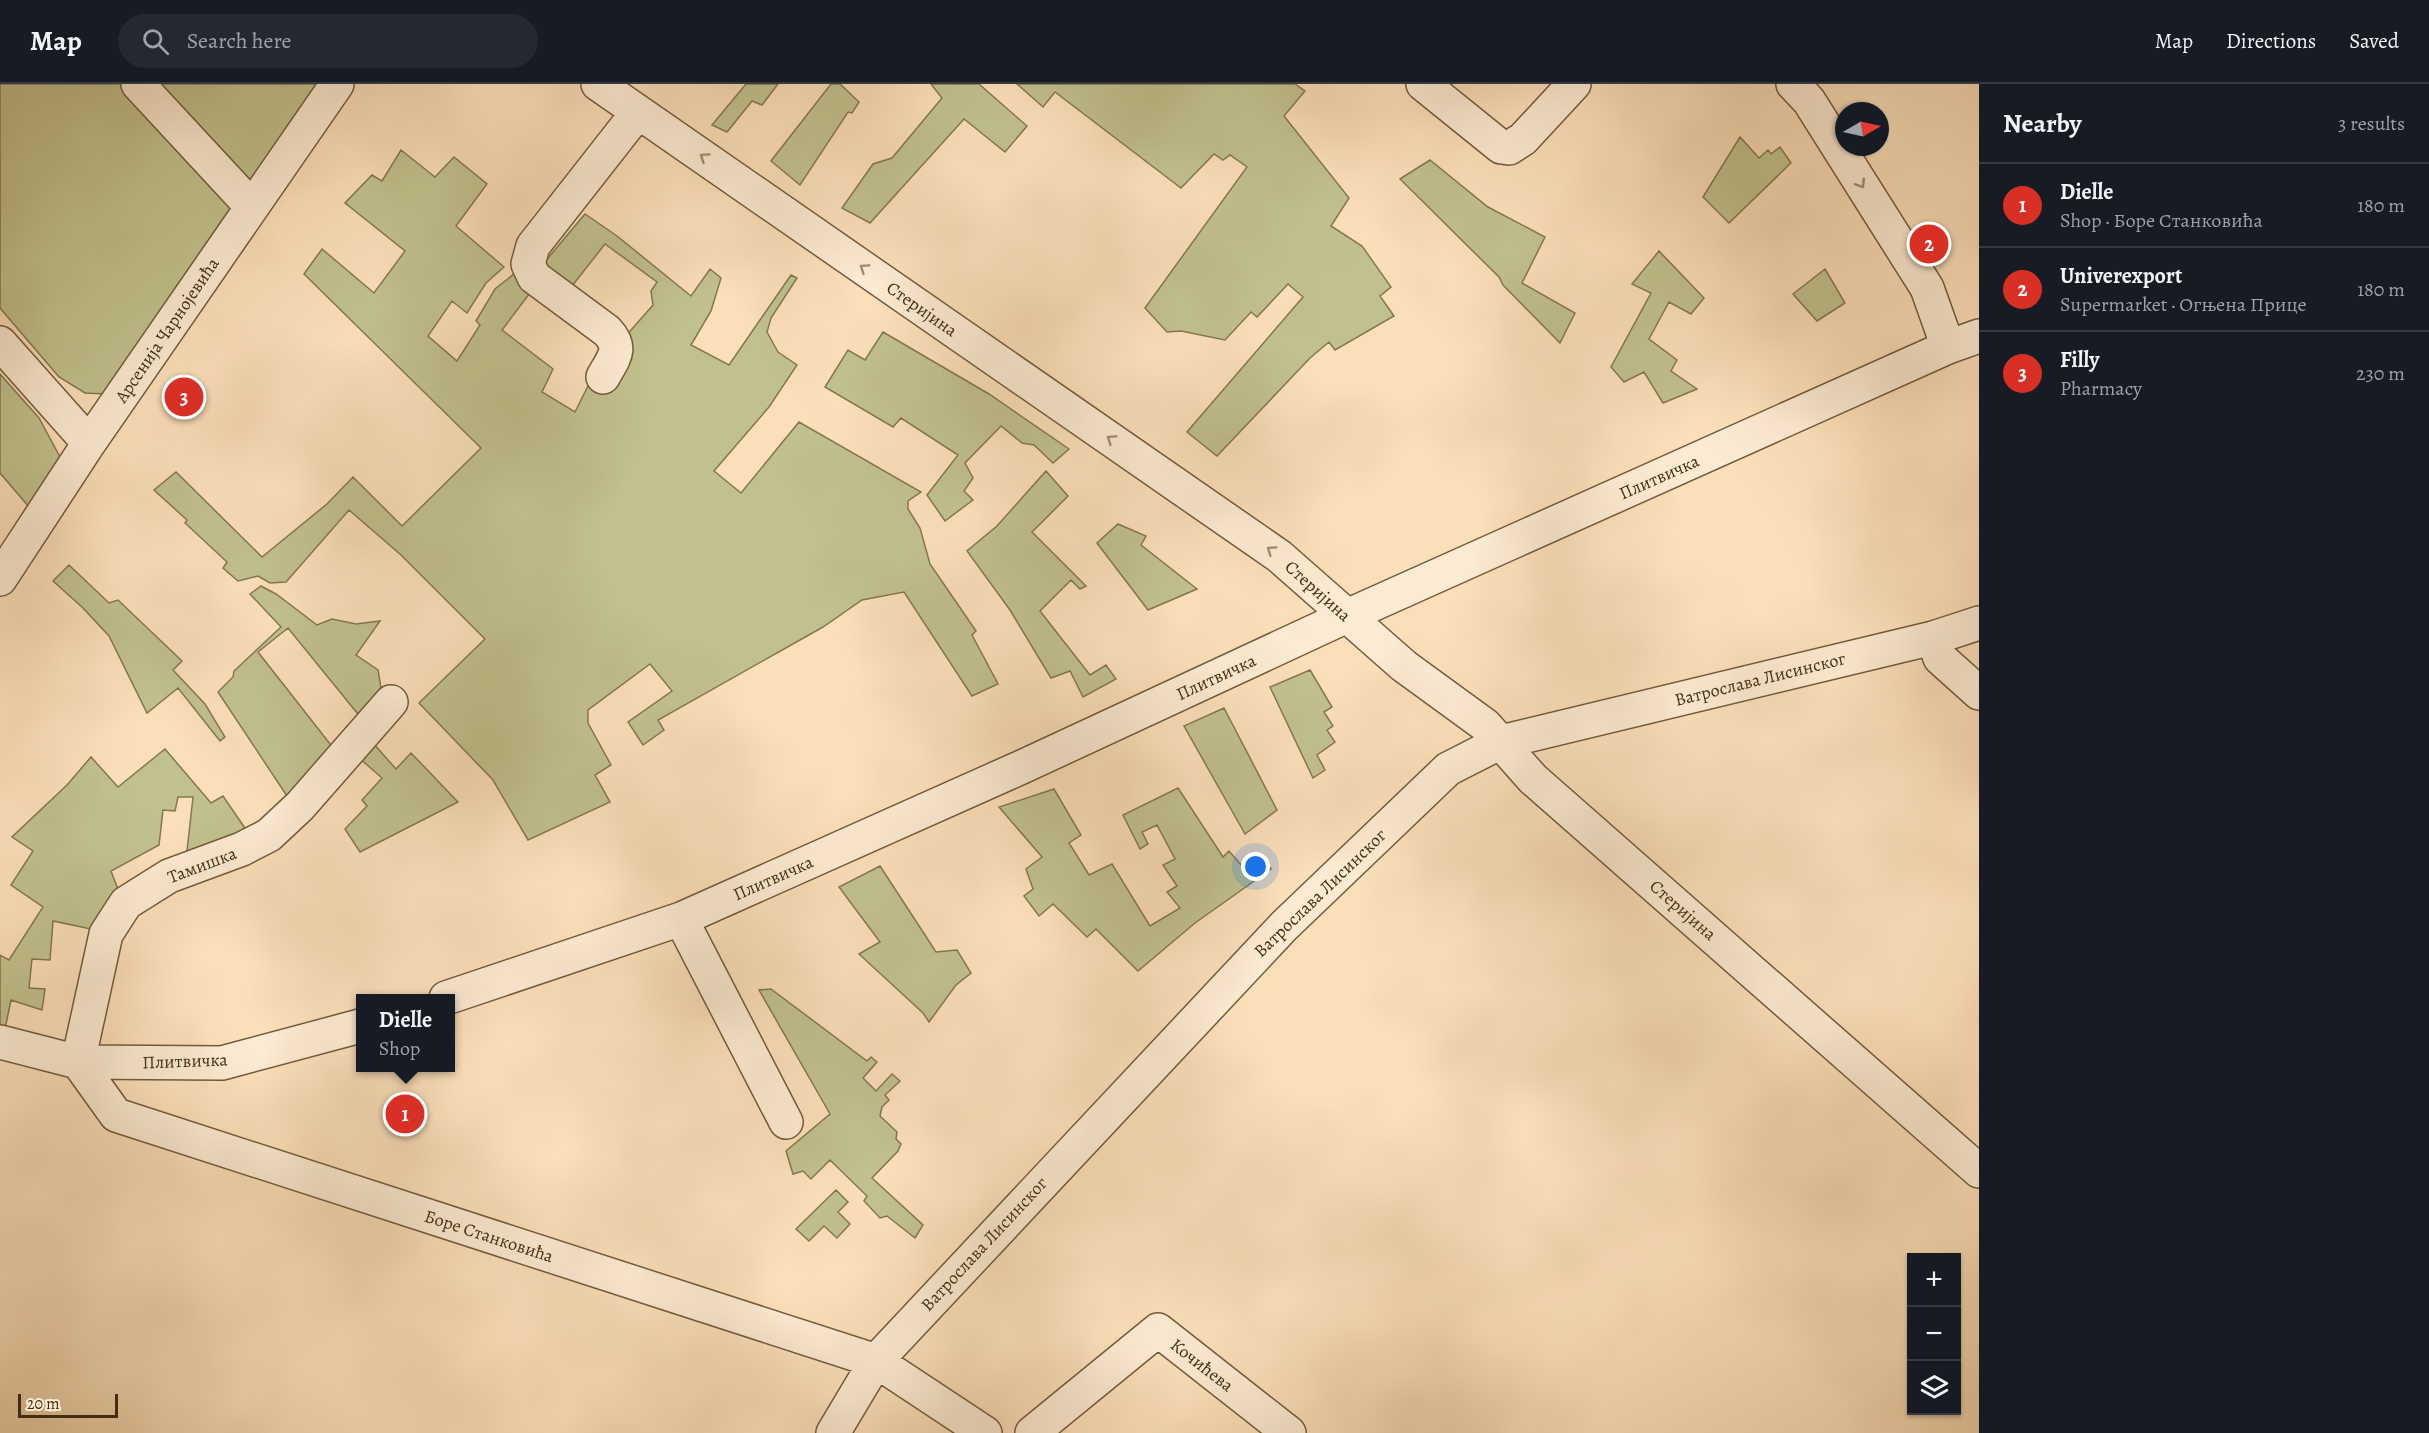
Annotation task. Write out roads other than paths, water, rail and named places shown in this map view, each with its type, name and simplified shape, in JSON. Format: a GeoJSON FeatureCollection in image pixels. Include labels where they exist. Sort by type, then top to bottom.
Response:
{"type":"FeatureCollection","features":[{"type":"Feature","properties":{"kind":"street"},"geometry":{"type":"LineString","coordinates":[[138,84],[252,207]]}},
{"type":"Feature","properties":{"kind":"street","name":"Арсенија Чарнојевића"},"geometry":{"type":"LineString","coordinates":[[0,579],[89,443],[337,84]]}},
{"type":"Feature","properties":{"kind":"street","name":"Стеријина"},"geometry":{"type":"LineString","coordinates":[[598,84],[1280,556],[1411,671],[1485,725],[1533,779],[1979,1171]]}},
{"type":"Feature","properties":{"kind":"street"},"geometry":{"type":"LineString","coordinates":[[1423,84],[1501,147],[1509,148],[1523,139],[1561,88]]}},
{"type":"Feature","properties":{"kind":"street"},"geometry":{"type":"LineString","coordinates":[[1793,84],[1809,101],[1927,288],[1948,347]]}},
{"type":"Feature","properties":{"kind":"street"},"geometry":{"type":"LineString","coordinates":[[603,377],[618,349],[616,340],[534,277],[528,264],[533,246],[639,112]]}},
{"type":"Feature","properties":{"kind":"street","name":"Плитвичка"},"geometry":{"type":"LineString","coordinates":[[455,996],[681,919],[1023,766],[1347,616],[1948,347],[1979,336]]}},
{"type":"Feature","properties":{"kind":"street"},"geometry":{"type":"LineString","coordinates":[[0,343],[89,443]]}},
{"type":"Feature","properties":{"kind":"street","name":"Ватрослава Лисинског"},"geometry":{"type":"LineString","coordinates":[[832,1433],[876,1361],[1284,926],[1448,770],[1501,742],[1933,638],[1979,623]]}},
{"type":"Feature","properties":{"kind":"street"},"geometry":{"type":"LineString","coordinates":[[1933,638],[1940,658],[1979,693]]}},
{"type":"Feature","properties":{"kind":"street","name":"Тамишка"},"geometry":{"type":"LineString","coordinates":[[78,1062],[106,934],[126,903],[169,876],[242,849],[269,835],[300,806],[391,702]]}},
{"type":"Feature","properties":{"kind":"street"},"geometry":{"type":"LineString","coordinates":[[681,919],[786,1122]]}},
{"type":"Feature","properties":{"kind":"street","name":"Плитвичка"},"geometry":{"type":"LineString","coordinates":[[78,1062],[222,1063],[356,1027]]}},
{"type":"Feature","properties":{"kind":"street"},"geometry":{"type":"LineString","coordinates":[[0,1042],[78,1062]]}},
{"type":"Feature","properties":{"kind":"street","name":"Боре Станковића"},"geometry":{"type":"LineString","coordinates":[[78,1062],[116,1115],[876,1361],[985,1433]]}},
{"type":"Feature","properties":{"kind":"street","name":"Кочићева"},"geometry":{"type":"LineString","coordinates":[[1032,1433],[1158,1330],[1289,1433]]}},
{"type":"Feature","properties":{"kind":"place","name":"Univerexport"},"geometry":{"type":"Point","coordinates":[1929,244]}},
{"type":"Feature","properties":{"kind":"place","name":"Filly"},"geometry":{"type":"Point","coordinates":[184,397]}},
{"type":"Feature","properties":{"kind":"place","name":"Dielle"},"geometry":{"type":"Point","coordinates":[405,1114]}}]}
